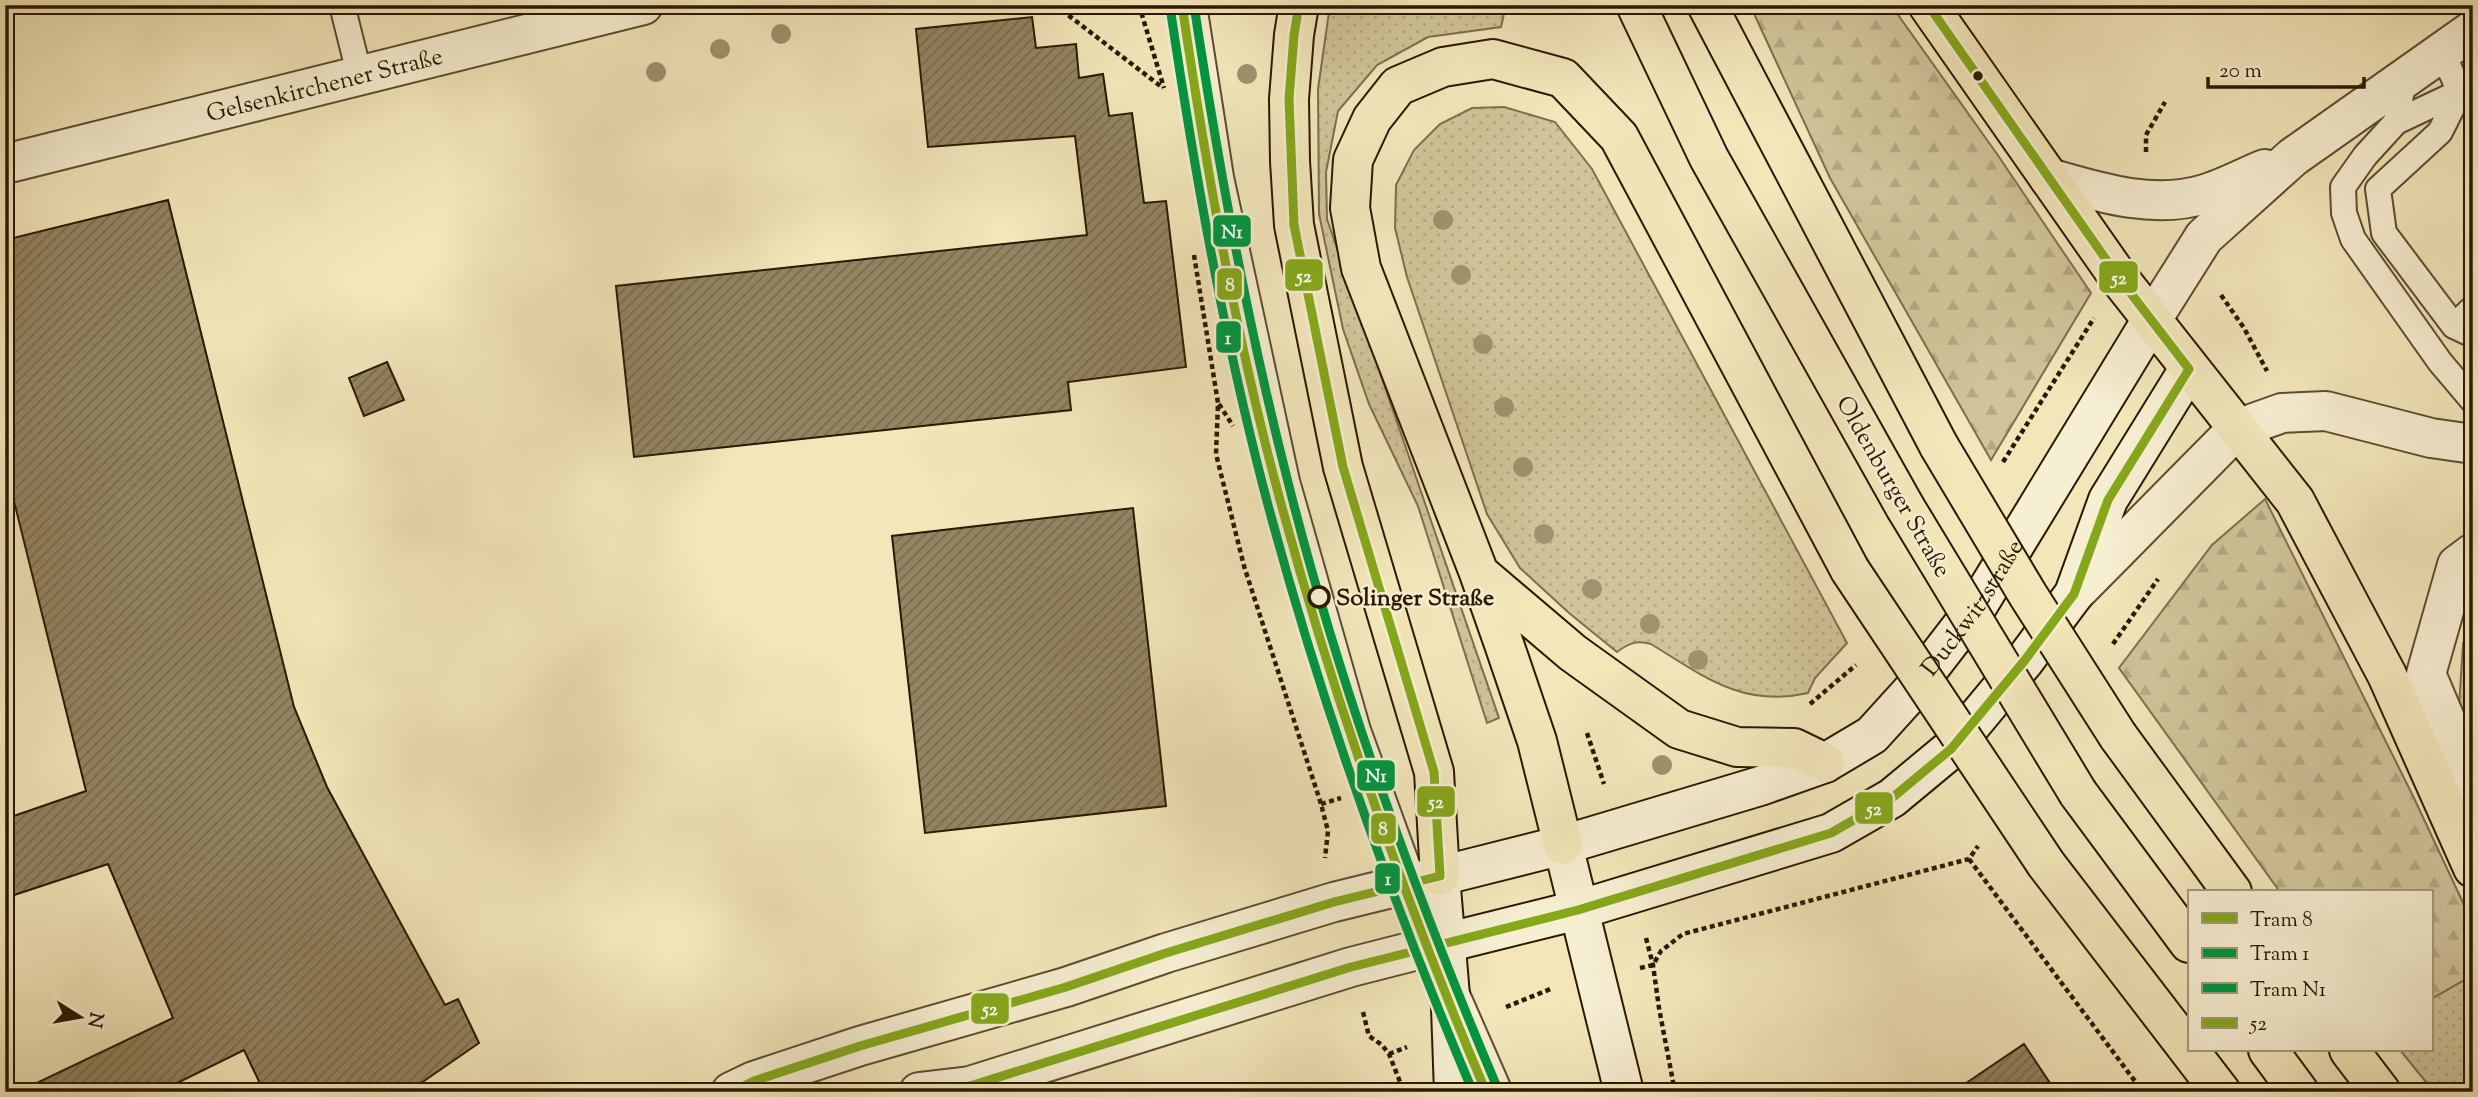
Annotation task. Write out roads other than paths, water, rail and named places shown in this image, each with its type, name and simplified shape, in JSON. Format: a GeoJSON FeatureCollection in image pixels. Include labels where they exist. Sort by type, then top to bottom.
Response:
{"type":"FeatureCollection","features":[{"type":"Feature","properties":{"kind":"highway"},"geometry":{"type":"LineString","coordinates":[[1299,5],[1289,99],[1294,225],[1343,467],[1434,772],[1427,879]]}},
{"type":"Feature","properties":{"kind":"highway","name":"Oldenburger Straße"},"geometry":{"type":"LineString","coordinates":[[1636,5],[1709,158],[1905,507],[2078,793],[2188,942]]}},
{"type":"Feature","properties":{"kind":"highway"},"geometry":{"type":"LineString","coordinates":[[1707,5],[1939,446],[2118,736],[2231,890]]}},
{"type":"Feature","properties":{"kind":"highway"},"geometry":{"type":"LineString","coordinates":[[1928,5],[2119,278],[2295,501],[2388,675],[2473,868]]}},
{"type":"Feature","properties":{"kind":"highway"},"geometry":{"type":"LineString","coordinates":[[1563,845],[1537,741],[1479,573],[1361,268],[1350,208],[1353,160],[1372,119],[1398,86],[1444,67],[1493,59],[1563,78],[1619,137],[1850,570],[2046,864],[2188,1049]]}},
{"type":"Feature","properties":{"kind":"highway"},"geometry":{"type":"LineString","coordinates":[[1479,573],[1614,685],[1679,729],[1737,747],[1794,748],[1825,763]]}},
{"type":"Feature","properties":{"kind":"highway"},"geometry":{"type":"LineString","coordinates":[[2190,1052],[2221,1092]]}},
{"type":"Feature","properties":{"kind":"highway"},"geometry":{"type":"LineString","coordinates":[[2269,1052],[2299,1092]]}},
{"type":"Feature","properties":{"kind":"highway"},"geometry":{"type":"LineString","coordinates":[[2351,1052],[2381,1092]]}},
{"type":"Feature","properties":{"kind":"street","name":"Gelsenkirchener Straße"},"geometry":{"type":"LineString","coordinates":[[5,164],[643,5]]}},
{"type":"Feature","properties":{"kind":"street","name":"Duckwitzstraße"},"geometry":{"type":"LineString","coordinates":[[1563,845],[1748,790],[1825,763],[1872,735],[1911,692],[1978,605],[2203,237],[2293,157],[2473,30]]}},
{"type":"Feature","properties":{"kind":"street","name":"Duckwitzstraße"},"geometry":{"type":"LineString","coordinates":[[2049,178],[2096,191],[2157,201],[2203,195],[2293,157]]}},
{"type":"Feature","properties":{"kind":"street"},"geometry":{"type":"LineString","coordinates":[[2074,594],[2108,500],[2189,369]]}},
{"type":"Feature","properties":{"kind":"street"},"geometry":{"type":"LineString","coordinates":[[919,1092],[970,1086],[1351,967],[1444,955],[1578,910],[1831,833],[1892,798],[1951,749],[2025,660],[2074,594],[2237,429],[2282,412],[2326,411],[2431,438],[2473,443]]}},
{"type":"Feature","properties":{"kind":"street"},"geometry":{"type":"LineString","coordinates":[[2473,553],[2457,565],[2426,674],[2473,785]]}},
{"type":"Feature","properties":{"kind":"street"},"geometry":{"type":"LineString","coordinates":[[731,1092],[754,1081],[860,1046],[1066,987],[1166,953],[1334,902],[1563,845],[1624,1092]]}},
{"type":"Feature","properties":{"kind":"street"},"geometry":{"type":"LineString","coordinates":[[1427,879],[1460,1025],[1454,1092]]}},
{"type":"Feature","properties":{"kind":"lane"},"geometry":{"type":"LineString","coordinates":[[342,5],[360,76]]}},
{"type":"Feature","properties":{"kind":"lane"},"geometry":{"type":"LineString","coordinates":[[1194,5],[1221,177],[1287,481],[1334,650],[1378,787],[1427,879]]}},
{"type":"Feature","properties":{"kind":"lane"},"geometry":{"type":"LineString","coordinates":[[2442,52],[2467,89]]}},
{"type":"Feature","properties":{"kind":"lane"},"geometry":{"type":"LineString","coordinates":[[2396,122],[2404,79]]}},
{"type":"Feature","properties":{"kind":"lane"},"geometry":{"type":"LineString","coordinates":[[2467,89],[2396,122],[2365,156],[2343,187],[2344,213],[2353,239],[2440,362],[2473,401]]}},
{"type":"Feature","properties":{"kind":"lane"},"geometry":{"type":"LineString","coordinates":[[2467,89],[2440,132],[2378,189],[2384,233],[2463,330],[2473,308]]}},
{"type":"Feature","properties":{"kind":"lane"},"geometry":{"type":"LineString","coordinates":[[1460,1025],[1500,1092]]}},
{"type":"Feature","properties":{"kind":"tram line","name":"8"},"geometry":{"type":"LineString","coordinates":[[1182,5],[1211,186],[1234,306],[1261,426],[1297,562],[1344,716],[1397,868],[1486,1092]]}},
{"type":"Feature","properties":{"kind":"tram line","name":"N1"},"geometry":{"type":"LineString","coordinates":[[1194,5],[1223,183],[1246,302],[1308,556],[1354,710],[1407,862],[1497,1087]]}},
{"type":"Feature","properties":{"kind":"tram line","name":"1"},"geometry":{"type":"LineString","coordinates":[[1170,7],[1199,188],[1222,307],[1248,427],[1284,563],[1357,793],[1412,943],[1473,1092]]}},
{"type":"Feature","properties":{"kind":"place","name":"Solinger Straße"},"geometry":{"type":"Point","coordinates":[1319,597]}}]}
